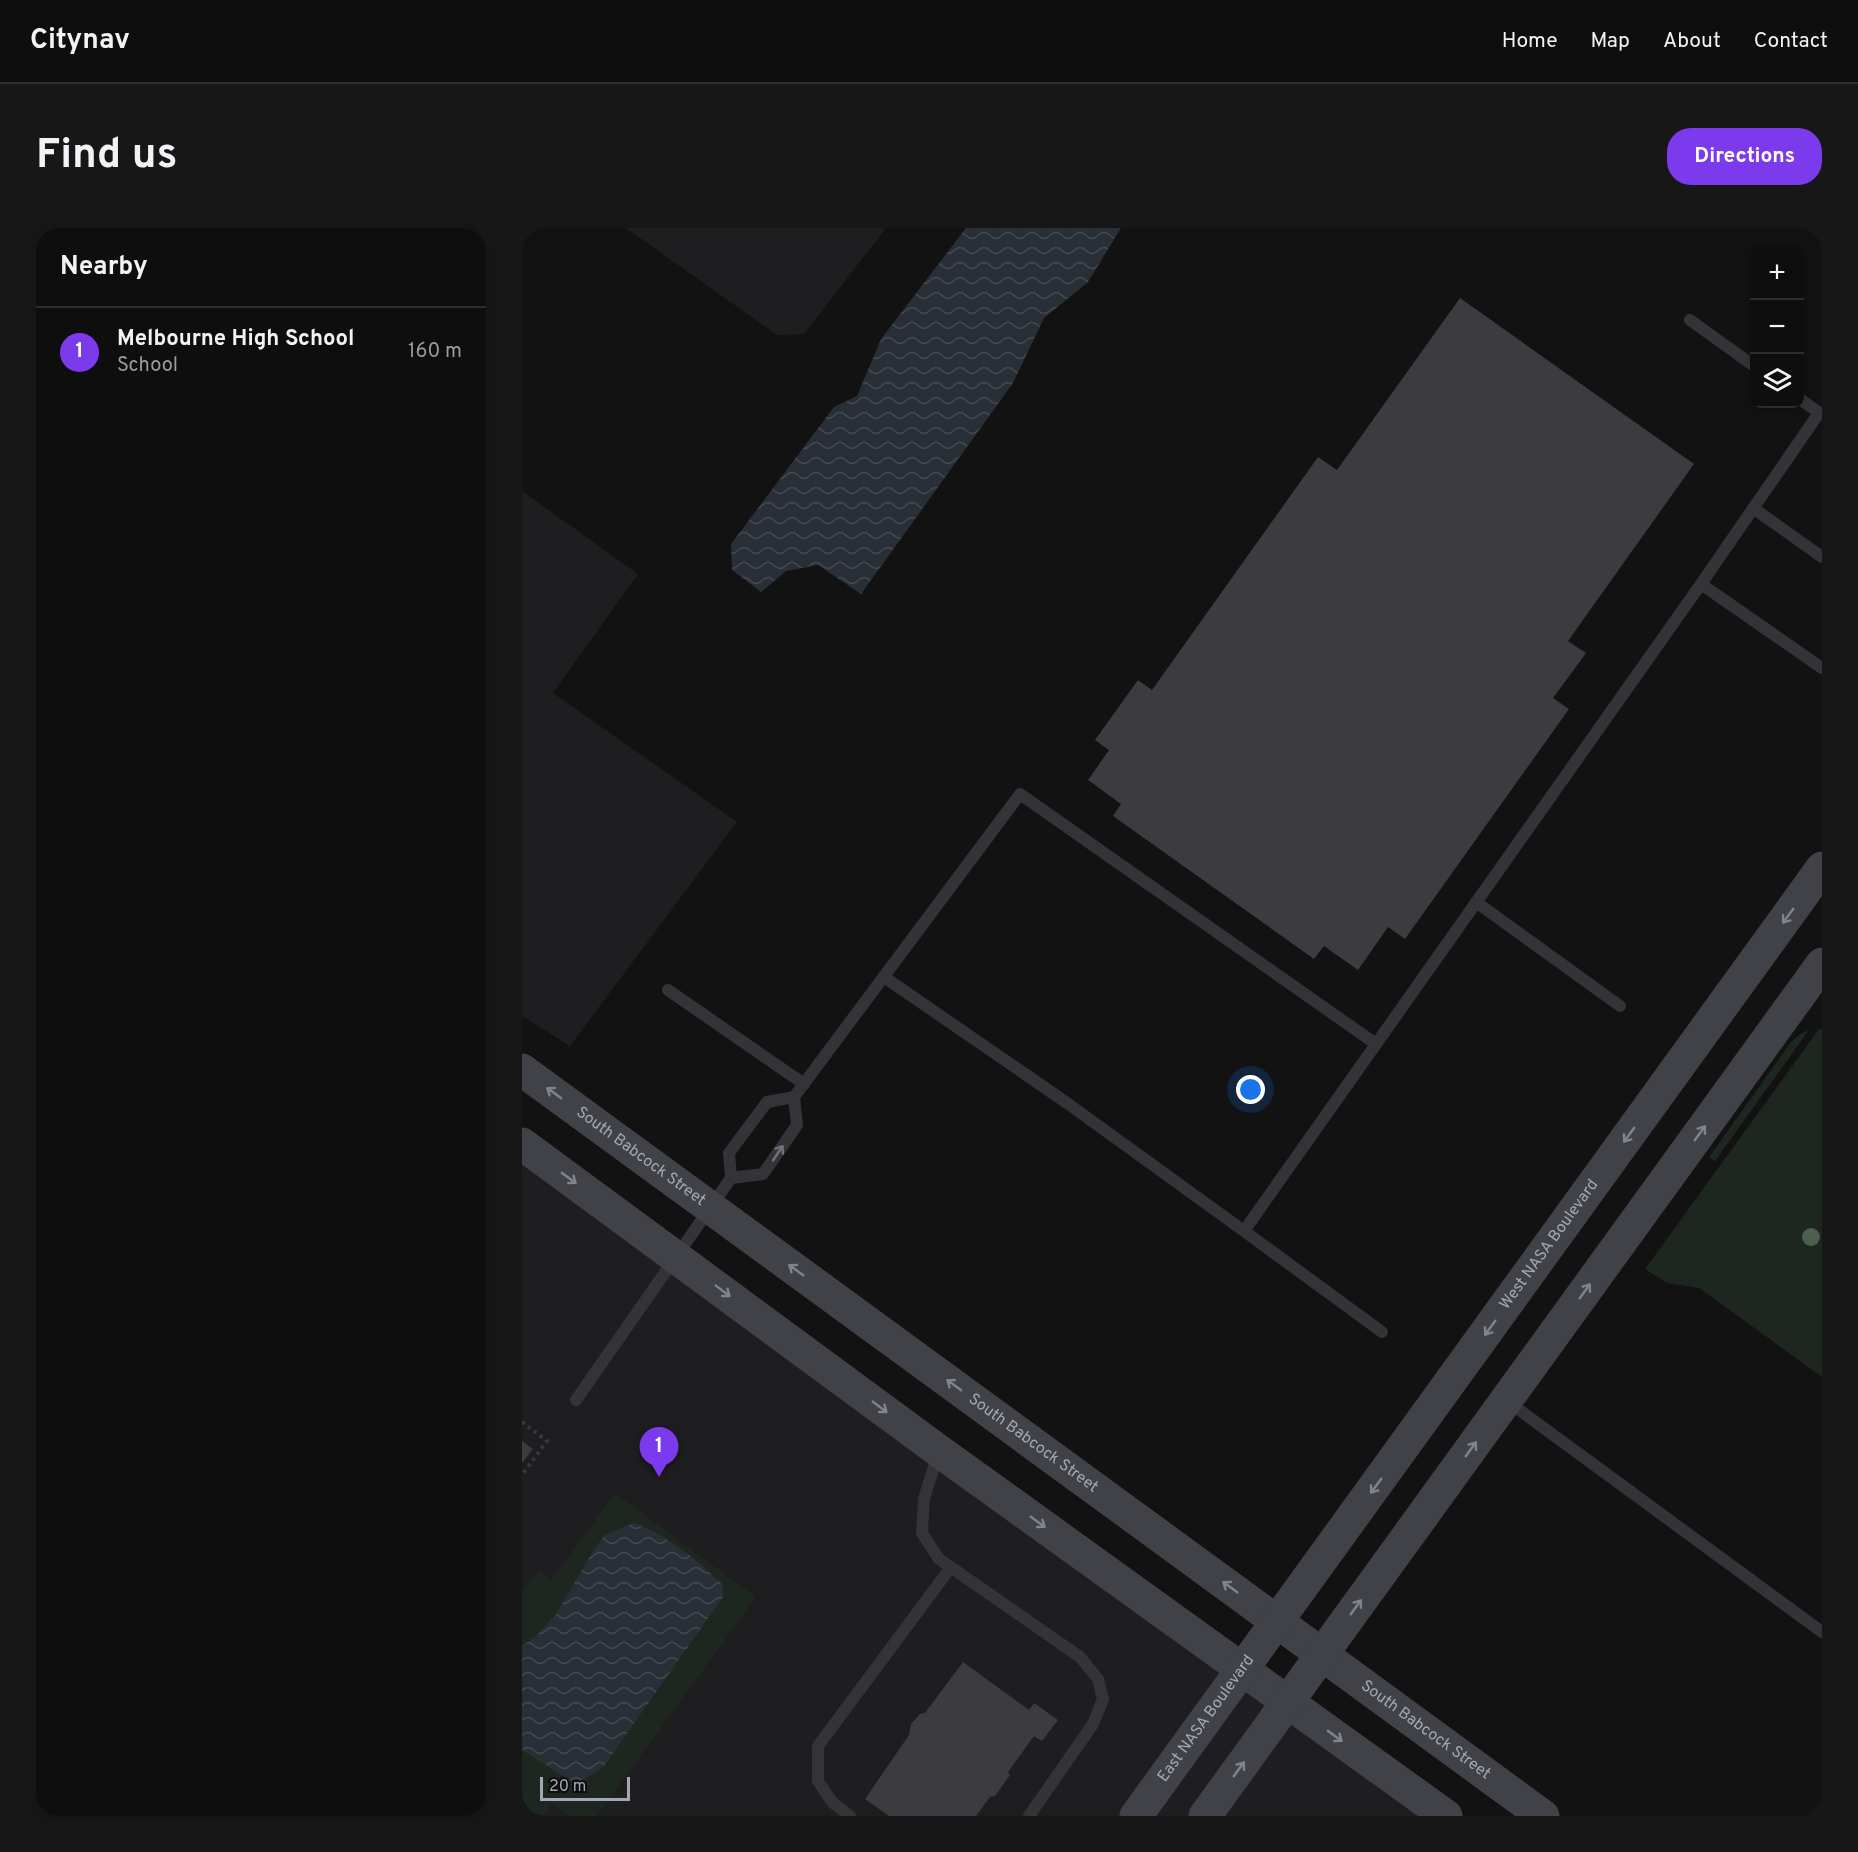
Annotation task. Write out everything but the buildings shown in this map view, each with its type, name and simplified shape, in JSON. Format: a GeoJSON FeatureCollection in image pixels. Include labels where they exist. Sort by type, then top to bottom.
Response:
{"type":"FeatureCollection","features":[{"type":"Feature","properties":{"kind":"main road","name":"West NASA Boulevard"},"geometry":{"type":"LineString","coordinates":[[1277,1621],[1822,868]]}},
{"type":"Feature","properties":{"kind":"main road"},"geometry":{"type":"LineString","coordinates":[[1205,1816],[1822,964]]}},
{"type":"Feature","properties":{"kind":"main road","name":"South Babcock Street"},"geometry":{"type":"LineString","coordinates":[[522,1070],[1543,1816]]}},
{"type":"Feature","properties":{"kind":"main road"},"geometry":{"type":"LineString","coordinates":[[522,1144],[939,1451],[1446,1816]]}},
{"type":"Feature","properties":{"kind":"main road","name":"East NASA Boulevard"},"geometry":{"type":"LineString","coordinates":[[1136,1816],[1277,1621]]}},
{"type":"Feature","properties":{"kind":"lane"},"geometry":{"type":"LineString","coordinates":[[1690,320],[1750,362]]}},
{"type":"Feature","properties":{"kind":"lane"},"geometry":{"type":"LineString","coordinates":[[1244,1231],[1701,584],[1752,508],[1821,414],[1804,402]]}},
{"type":"Feature","properties":{"kind":"lane"},"geometry":{"type":"LineString","coordinates":[[1752,508],[1822,557]]}},
{"type":"Feature","properties":{"kind":"lane"},"geometry":{"type":"LineString","coordinates":[[1701,584],[1822,668]]}},
{"type":"Feature","properties":{"kind":"lane"},"geometry":{"type":"LineString","coordinates":[[731,1178],[763,1174],[796,1125],[794,1097],[1020,794],[1376,1044]]}},
{"type":"Feature","properties":{"kind":"lane"},"geometry":{"type":"LineString","coordinates":[[1476,902],[1620,1006]]}},
{"type":"Feature","properties":{"kind":"lane"},"geometry":{"type":"LineString","coordinates":[[884,977],[1068,1103],[1382,1332]]}},
{"type":"Feature","properties":{"kind":"lane"},"geometry":{"type":"LineString","coordinates":[[669,990],[804,1084]]}},
{"type":"Feature","properties":{"kind":"lane"},"geometry":{"type":"LineString","coordinates":[[576,1400],[731,1178],[729,1153],[767,1102],[794,1097]]}},
{"type":"Feature","properties":{"kind":"lane"},"geometry":{"type":"LineString","coordinates":[[1506,1400],[1822,1632]]}},
{"type":"Feature","properties":{"kind":"lane"},"geometry":{"type":"LineString","coordinates":[[939,1451],[924,1499],[922,1533],[939,1559],[1080,1657],[1098,1679],[1103,1699],[1093,1724],[1029,1816]]}},
{"type":"Feature","properties":{"kind":"lane"},"geometry":{"type":"LineString","coordinates":[[850,1816],[832,1802],[818,1780],[818,1746],[951,1568]]}},
{"type":"Feature","properties":{"kind":"path"},"geometry":{"type":"LineString","coordinates":[[522,1422],[547,1441],[522,1475]]}},
{"type":"Feature","properties":{"kind":"shaded area"},"geometry":{"type":"Polygon","coordinates":[[[626,228],[886,228],[804,334],[777,335],[626,228]]]}},
{"type":"Feature","properties":{"kind":"shaded area"},"geometry":{"type":"Polygon","coordinates":[[[522,491],[638,574],[553,693],[737,822],[570,1046],[522,1016],[522,491]]]}},
{"type":"Feature","properties":{"kind":"shaded area"},"geometry":{"type":"Polygon","coordinates":[[[1819,1029],[1822,1029],[1822,1377],[1699,1288],[1667,1283],[1645,1269],[1819,1029]]]}},
{"type":"Feature","properties":{"kind":"shaded area"},"geometry":{"type":"Polygon","coordinates":[[[1809,1030],[1715,1161],[1709,1157],[1791,1042],[1809,1030]]]}},
{"type":"Feature","properties":{"kind":"shaded area"},"geometry":{"type":"Polygon","coordinates":[[[522,1144],[1446,1816],[522,1816],[522,1144]]]}},
{"type":"Feature","properties":{"kind":"shaded area"},"geometry":{"type":"Polygon","coordinates":[[[615,1493],[756,1597],[597,1816],[571,1816],[552,1804],[543,1816],[522,1816],[522,1592],[539,1570],[552,1579],[615,1493]]]}},
{"type":"Feature","properties":{"kind":"water"},"geometry":{"type":"Polygon","coordinates":[[[966,228],[1121,228],[1088,282],[1044,318],[1013,383],[861,594],[818,565],[786,571],[761,592],[732,570],[731,544],[834,407],[857,396],[881,339],[966,228]]]}},
{"type":"Feature","properties":{"kind":"water"},"geometry":{"type":"Polygon","coordinates":[[[633,1523],[658,1534],[692,1557],[723,1585],[723,1597],[604,1766],[577,1785],[522,1750],[522,1646],[536,1636],[556,1614],[605,1535],[633,1523]]]}},
{"type":"Feature","properties":{"kind":"place","name":"Melbourne High School"},"geometry":{"type":"Point","coordinates":[659,1477]}}]}
